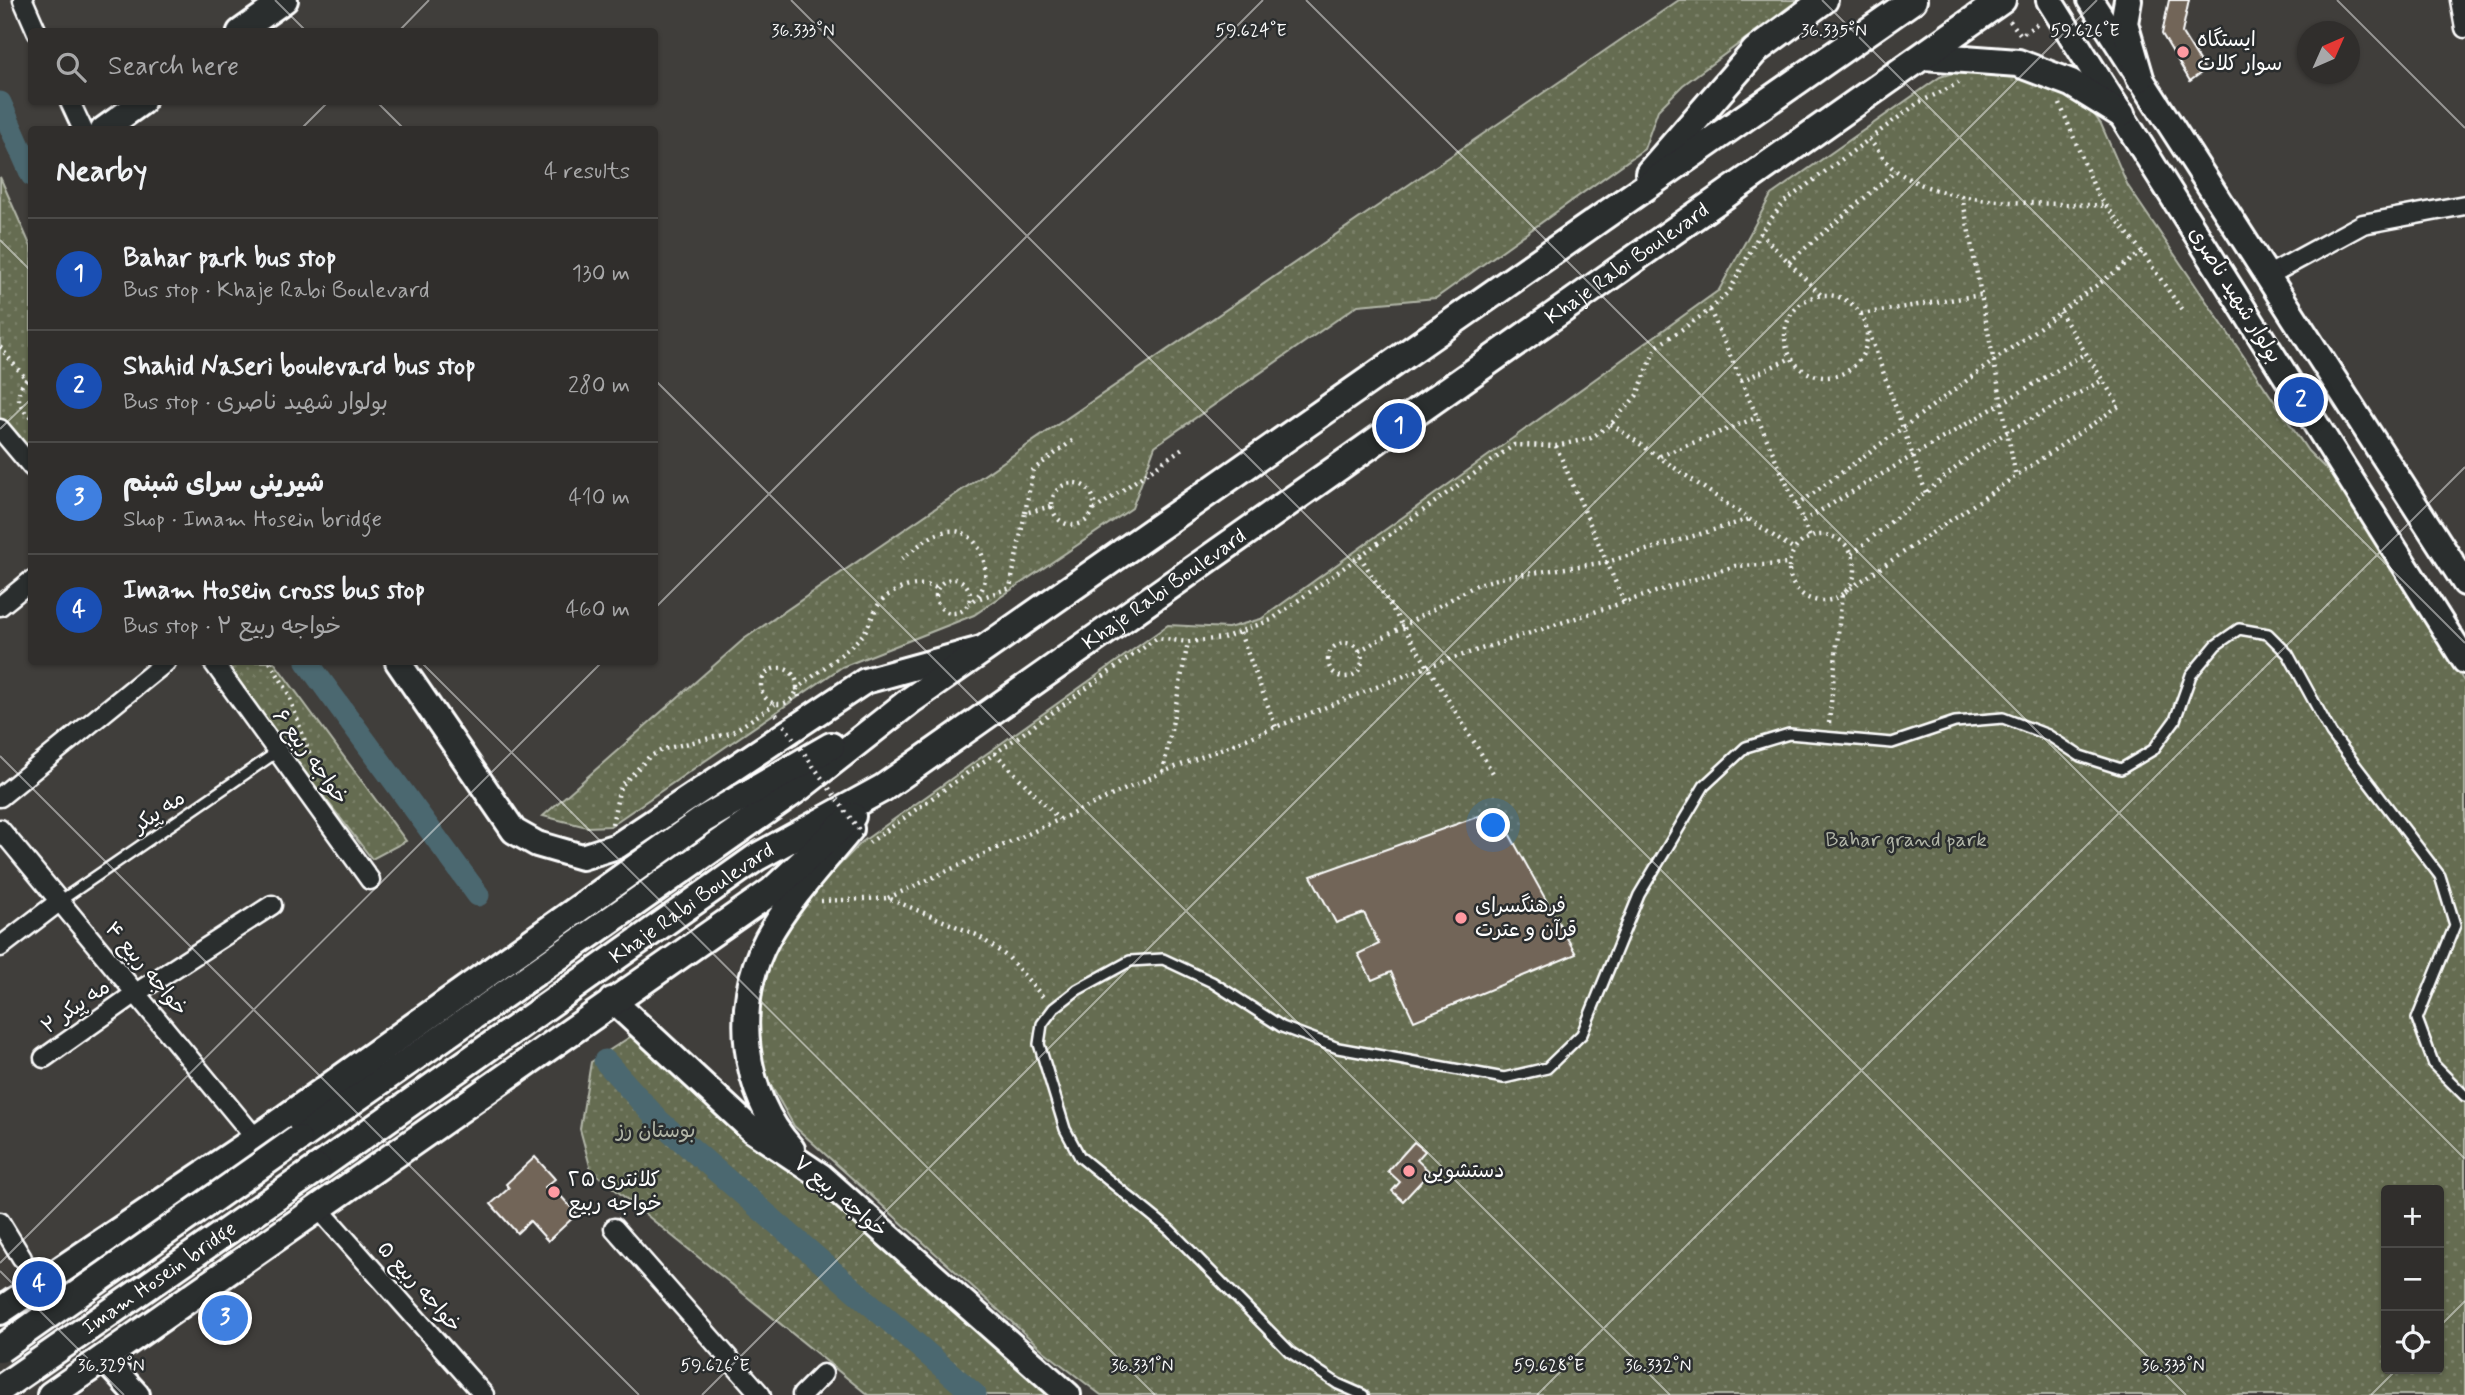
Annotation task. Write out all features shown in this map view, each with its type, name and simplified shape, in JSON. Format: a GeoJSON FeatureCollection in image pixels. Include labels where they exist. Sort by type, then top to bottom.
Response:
{"type":"FeatureCollection","features":[{"type":"Feature","properties":{"kind":"main road"},"geometry":{"type":"LineString","coordinates":[[1624,202],[1755,51],[1824,0]]}},
{"type":"Feature","properties":{"kind":"main road","name":"Khaje Rabi Boulevard"},"geometry":{"type":"LineString","coordinates":[[298,1139],[800,787],[911,700],[1913,0]]}},
{"type":"Feature","properties":{"kind":"main road","name":"Khaje Rabi Boulevard"},"geometry":{"type":"LineString","coordinates":[[318,1168],[757,857],[883,788],[2002,0]]}},
{"type":"Feature","properties":{"kind":"main road"},"geometry":{"type":"LineString","coordinates":[[2128,0],[2124,23],[2140,78]]}},
{"type":"Feature","properties":{"kind":"main road"},"geometry":{"type":"LineString","coordinates":[[1924,56],[2018,63],[2071,83],[2121,114]]}},
{"type":"Feature","properties":{"kind":"main road"},"geometry":{"type":"LineString","coordinates":[[0,1311],[256,1139],[704,819],[911,700]]}},
{"type":"Feature","properties":{"kind":"main road"},"geometry":{"type":"LineString","coordinates":[[51,1395],[319,1209],[612,1000],[772,891],[883,788]]}},
{"type":"Feature","properties":{"kind":"main road","name":"Imam Hosein bridge"},"geometry":{"type":"LineString","coordinates":[[0,1349],[298,1139]]}},
{"type":"Feature","properties":{"kind":"main road","name":"Imam Hosein bridge"},"geometry":{"type":"LineString","coordinates":[[0,1389],[318,1168]]}},
{"type":"Feature","properties":{"kind":"street"},"geometry":{"type":"LineString","coordinates":[[23,0],[35,28]]}},
{"type":"Feature","properties":{"kind":"street"},"geometry":{"type":"LineString","coordinates":[[246,28],[285,0]]}},
{"type":"Feature","properties":{"kind":"street","name":"بولوار شهید ناصری"},"geometry":{"type":"LineString","coordinates":[[2049,0],[2465,661]]}},
{"type":"Feature","properties":{"kind":"street","name":"بولوار شهید ناصری"},"geometry":{"type":"LineString","coordinates":[[2090,0],[2465,583]]}},
{"type":"Feature","properties":{"kind":"street"},"geometry":{"type":"LineString","coordinates":[[2460,0],[2465,28]]}},
{"type":"Feature","properties":{"kind":"street"},"geometry":{"type":"LineString","coordinates":[[71,105],[81,126]]}},
{"type":"Feature","properties":{"kind":"street"},"geometry":{"type":"LineString","coordinates":[[109,126],[138,105]]}},
{"type":"Feature","properties":{"kind":"street"},"geometry":{"type":"LineString","coordinates":[[2269,275],[2363,224],[2465,205]]}},
{"type":"Feature","properties":{"kind":"street"},"geometry":{"type":"LineString","coordinates":[[0,429],[28,462]]}},
{"type":"Feature","properties":{"kind":"street"},"geometry":{"type":"LineString","coordinates":[[0,606],[28,583]]}},
{"type":"Feature","properties":{"kind":"street"},"geometry":{"type":"LineString","coordinates":[[400,665],[514,831],[537,844],[582,857],[617,846],[865,681],[985,648]]}},
{"type":"Feature","properties":{"kind":"street"},"geometry":{"type":"LineString","coordinates":[[0,797],[162,665]]}},
{"type":"Feature","properties":{"kind":"street","name":"خواجه ربیع ۶"},"geometry":{"type":"LineString","coordinates":[[215,665],[370,880]]}},
{"type":"Feature","properties":{"kind":"street"},"geometry":{"type":"LineString","coordinates":[[821,1176],[787,1143],[758,1090],[749,1056],[747,1032],[750,985],[766,941],[778,921],[883,788]]}},
{"type":"Feature","properties":{"kind":"street","name":"خواجه ربیع ۴"},"geometry":{"type":"LineString","coordinates":[[0,829],[256,1139]]}},
{"type":"Feature","properties":{"kind":"street"},"geometry":{"type":"LineString","coordinates":[[0,947],[60,901]]}},
{"type":"Feature","properties":{"kind":"street","name":"مه پیکر ۲"},"geometry":{"type":"LineString","coordinates":[[44,1058],[136,993],[272,905]]}},
{"type":"Feature","properties":{"kind":"street","name":"خواجه ربیع ۷"},"geometry":{"type":"LineString","coordinates":[[612,1000],[752,1130],[821,1176],[1068,1395]]}},
{"type":"Feature","properties":{"kind":"street","name":"خواجه ربیع ۵"},"geometry":{"type":"LineString","coordinates":[[319,1209],[484,1395]]}},
{"type":"Feature","properties":{"kind":"street"},"geometry":{"type":"LineString","coordinates":[[0,1222],[22,1258]]}},
{"type":"Feature","properties":{"kind":"street"},"geometry":{"type":"LineString","coordinates":[[614,1228],[761,1395]]}},
{"type":"Feature","properties":{"kind":"street"},"geometry":{"type":"LineString","coordinates":[[103,1358],[138,1395]]}},
{"type":"Feature","properties":{"kind":"street"},"geometry":{"type":"LineString","coordinates":[[802,1395],[823,1374]]}},
{"type":"Feature","properties":{"kind":"lane"},"geometry":{"type":"LineString","coordinates":[[1363,1395],[1338,1384],[1290,1352],[1170,1230],[1080,1157],[1065,1129],[1039,1044],[1042,1024],[1054,1008],[1077,990],[1130,961],[1163,959],[1212,982],[1282,1027],[1338,1048],[1504,1077],[1546,1068],[1582,1034],[1639,895],[1704,786],[1746,747],[1788,734],[1892,743],[1955,722],[2003,718],[2048,735],[2080,756],[2121,769],[2153,750],[2175,720],[2191,675],[2216,645],[2239,629],[2268,634],[2288,654],[2331,733],[2440,876],[2455,925],[2417,1019],[2434,1065],[2465,1096]]}},
{"type":"Feature","properties":{"kind":"lane","name":"مه پیکر"},"geometry":{"type":"LineString","coordinates":[[60,901],[278,752]]}},
{"type":"Feature","properties":{"kind":"path"},"geometry":{"type":"LineString","coordinates":[[860,852],[1157,638],[1188,642],[1240,633],[1271,620],[1514,445],[1556,446],[1591,439],[1611,424],[1637,395],[1656,347],[1710,310],[1730,290],[1760,233],[1784,202],[1919,103],[1962,81]]}},
{"type":"Feature","properties":{"kind":"path"},"geometry":{"type":"LineString","coordinates":[[2053,99],[2060,104],[2096,194],[2142,252],[2184,313]]}},
{"type":"Feature","properties":{"kind":"path"},"geometry":{"type":"LineString","coordinates":[[1869,139],[1896,171],[1916,182],[1962,196],[2106,206]]}},
{"type":"Feature","properties":{"kind":"path"},"geometry":{"type":"LineString","coordinates":[[1789,262],[1896,171]]}},
{"type":"Feature","properties":{"kind":"path"},"geometry":{"type":"LineString","coordinates":[[1962,196],[2016,477]]}},
{"type":"Feature","properties":{"kind":"path"},"geometry":{"type":"LineString","coordinates":[[1760,233],[1821,295]]}},
{"type":"Feature","properties":{"kind":"path"},"geometry":{"type":"LineString","coordinates":[[1796,506],[2142,252]]}},
{"type":"Feature","properties":{"kind":"path"},"geometry":{"type":"LineString","coordinates":[[1866,325],[1866,349],[1861,359],[1843,374],[1820,377],[1798,367],[1791,358],[1784,335],[1791,313],[1799,304],[1821,295],[1844,298],[1861,314],[1866,325],[1926,493]]}},
{"type":"Feature","properties":{"kind":"path"},"geometry":{"type":"LineString","coordinates":[[1861,314],[1981,295]]}},
{"type":"Feature","properties":{"kind":"path"},"geometry":{"type":"LineString","coordinates":[[1710,310],[1810,537]]}},
{"type":"Feature","properties":{"kind":"path"},"geometry":{"type":"LineString","coordinates":[[1827,737],[1843,594],[1854,575],[1852,554],[1838,538],[1828,535],[1810,537],[1794,550],[1789,564],[1794,585],[1811,599],[1833,599],[1843,594],[2119,407],[2060,312]]}},
{"type":"Feature","properties":{"kind":"path"},"geometry":{"type":"LineString","coordinates":[[0,347],[26,379],[21,385],[19,401],[28,412]]}},
{"type":"Feature","properties":{"kind":"path"},"geometry":{"type":"LineString","coordinates":[[1803,521],[2086,354]]}},
{"type":"Feature","properties":{"kind":"path"},"geometry":{"type":"LineString","coordinates":[[1741,381],[1791,358]]}},
{"type":"Feature","properties":{"kind":"path"},"geometry":{"type":"LineString","coordinates":[[1852,554],[1970,456],[2007,432],[2103,380]]}},
{"type":"Feature","properties":{"kind":"path"},"geometry":{"type":"LineString","coordinates":[[1659,457],[1758,417]]}},
{"type":"Feature","properties":{"kind":"path"},"geometry":{"type":"LineString","coordinates":[[1611,424],[1794,550]]}},
{"type":"Feature","properties":{"kind":"path"},"geometry":{"type":"LineString","coordinates":[[968,603],[968,589],[957,579],[943,582],[938,589],[938,603],[950,612],[964,609],[968,603],[1010,588],[1033,470],[1076,438]]}},
{"type":"Feature","properties":{"kind":"path"},"geometry":{"type":"LineString","coordinates":[[1556,446],[1625,604]]}},
{"type":"Feature","properties":{"kind":"path"},"geometry":{"type":"LineString","coordinates":[[1094,511],[1184,447]]}},
{"type":"Feature","properties":{"kind":"path"},"geometry":{"type":"LineString","coordinates":[[1071,482],[1087,488],[1095,502],[1090,518],[1075,526],[1059,521],[1052,506],[1056,491],[1071,482]]}},
{"type":"Feature","properties":{"kind":"path"},"geometry":{"type":"LineString","coordinates":[[1025,513],[1052,506]]}},
{"type":"Feature","properties":{"kind":"path"},"geometry":{"type":"LineString","coordinates":[[1359,651],[1478,584],[1505,577],[1607,562],[1750,519]]}},
{"type":"Feature","properties":{"kind":"path"},"geometry":{"type":"LineString","coordinates":[[902,559],[931,537],[955,531],[969,537],[985,562],[985,588],[980,598]]}},
{"type":"Feature","properties":{"kind":"path"},"geometry":{"type":"LineString","coordinates":[[1360,556],[1493,772]]}},
{"type":"Feature","properties":{"kind":"path"},"geometry":{"type":"LineString","coordinates":[[822,894],[816,901],[888,898],[1163,772],[1429,666],[1735,566],[1789,564]]}},
{"type":"Feature","properties":{"kind":"path"},"geometry":{"type":"LineString","coordinates":[[617,846],[611,821],[614,807],[620,787],[635,768],[664,749],[731,733],[775,704],[789,701],[797,689],[864,633],[880,603],[896,591],[929,584],[938,589]]}},
{"type":"Feature","properties":{"kind":"path"},"geometry":{"type":"LineString","coordinates":[[1240,633],[1276,727]]}},
{"type":"Feature","properties":{"kind":"path"},"geometry":{"type":"LineString","coordinates":[[1163,772],[1188,642]]}},
{"type":"Feature","properties":{"kind":"path"},"geometry":{"type":"LineString","coordinates":[[1347,643],[1359,651],[1362,658],[1357,672],[1342,677],[1330,668],[1329,654],[1333,647],[1347,643]]}},
{"type":"Feature","properties":{"kind":"path"},"geometry":{"type":"LineString","coordinates":[[272,665],[288,690],[315,770]]}},
{"type":"Feature","properties":{"kind":"path"},"geometry":{"type":"LineString","coordinates":[[775,704],[763,696],[760,682],[768,670],[775,667],[789,670],[794,675],[801,696]]}},
{"type":"Feature","properties":{"kind":"path"},"geometry":{"type":"LineString","coordinates":[[776,713],[864,837]]}},
{"type":"Feature","properties":{"kind":"path"},"geometry":{"type":"LineString","coordinates":[[995,753],[1059,819]]}},
{"type":"Feature","properties":{"kind":"path"},"geometry":{"type":"LineString","coordinates":[[888,898],[976,935],[1009,958],[1054,1008]]}},
{"type":"Feature","properties":{"kind":"green space"},"geometry":{"type":"Polygon","coordinates":[[[1679,0],[1798,0],[1683,85],[1658,110],[1644,149],[1436,298],[1358,305],[1155,446],[1132,508],[974,615],[842,667],[610,826],[587,827],[543,816],[744,639],[1679,0]]]}},
{"type":"Feature","properties":{"kind":"green space","name":"Bahar grand park"},"geometry":{"type":"Polygon","coordinates":[[[1974,66],[2061,89],[2090,109],[2101,124],[2128,186],[2308,451],[2337,480],[2465,683],[2465,1395],[1101,1395],[1045,1352],[794,1126],[761,1068],[753,1010],[779,942],[811,894],[862,842],[1168,625],[1228,628],[1261,619],[1719,290],[1771,195],[1940,77],[1974,66]]]}},
{"type":"Feature","properties":{"kind":"green space"},"geometry":{"type":"Polygon","coordinates":[[[0,177],[28,240],[28,451],[0,418],[0,177]]]}},
{"type":"Feature","properties":{"kind":"green space"},"geometry":{"type":"Polygon","coordinates":[[[222,665],[276,665],[406,841],[372,859],[222,665]]]}},
{"type":"Feature","properties":{"kind":"green space","name":"بوستان رز"},"geometry":{"type":"Polygon","coordinates":[[[654,1033],[1052,1395],[868,1395],[591,1170],[580,1129],[591,1062],[630,1037],[654,1033]]]}},
{"type":"Feature","properties":{"kind":"building","name":"ایستگاه سوار کلات"},"geometry":{"type":"Polygon","coordinates":[[[2169,0],[2189,0],[2182,33],[2205,70],[2190,81],[2162,34],[2169,0]]]}},
{"type":"Feature","properties":{"kind":"building","name":"فرهنگسرای قرآن و عترت"},"geometry":{"type":"Polygon","coordinates":[[[1496,810],[1576,954],[1414,1021],[1391,972],[1372,980],[1358,954],[1379,944],[1364,913],[1336,923],[1311,876],[1496,810]]]}},
{"type":"Feature","properties":{"kind":"building","name":"دستشویی"},"geometry":{"type":"Polygon","coordinates":[[[1414,1142],[1425,1151],[1417,1160],[1430,1172],[1403,1201],[1392,1191],[1400,1182],[1388,1171],[1414,1142]]]}},
{"type":"Feature","properties":{"kind":"building"},"geometry":{"type":"Polygon","coordinates":[[[535,1157],[555,1179],[545,1187],[555,1198],[559,1194],[577,1214],[548,1241],[530,1221],[517,1233],[491,1204],[509,1188],[506,1184],[535,1157]]]}},
{"type":"Feature","properties":{"kind":"waterway"},"geometry":{"type":"LineString","coordinates":[[0,103],[28,166]]}},
{"type":"Feature","properties":{"kind":"waterway"},"geometry":{"type":"LineString","coordinates":[[309,665],[478,895]]}},
{"type":"Feature","properties":{"kind":"waterway"},"geometry":{"type":"LineString","coordinates":[[605,1061],[659,1121],[975,1395]]}},
{"type":"Feature","properties":{"kind":"place","name":"ایستگاه سوار کلات"},"geometry":{"type":"Point","coordinates":[2183,52]}},
{"type":"Feature","properties":{"kind":"place","name":"Shahid Naseri boulevard bus stop"},"geometry":{"type":"Point","coordinates":[2301,400]}},
{"type":"Feature","properties":{"kind":"place","name":"Bahar park bus stop"},"geometry":{"type":"Point","coordinates":[1399,426]}},
{"type":"Feature","properties":{"kind":"place","name":"فرهنگسرای قرآن و عترت"},"geometry":{"type":"Point","coordinates":[1461,918]}},
{"type":"Feature","properties":{"kind":"place","name":"دستشویی"},"geometry":{"type":"Point","coordinates":[1409,1171]}},
{"type":"Feature","properties":{"kind":"place","name":"کلانتری ٢۵ خواجه ربیع"},"geometry":{"type":"Point","coordinates":[554,1192]}},
{"type":"Feature","properties":{"kind":"place","name":"Imam Hosein cross bus stop"},"geometry":{"type":"Point","coordinates":[39,1284]}},
{"type":"Feature","properties":{"kind":"place","name":"شیرینی سرای شبنم"},"geometry":{"type":"Point","coordinates":[225,1318]}}]}
